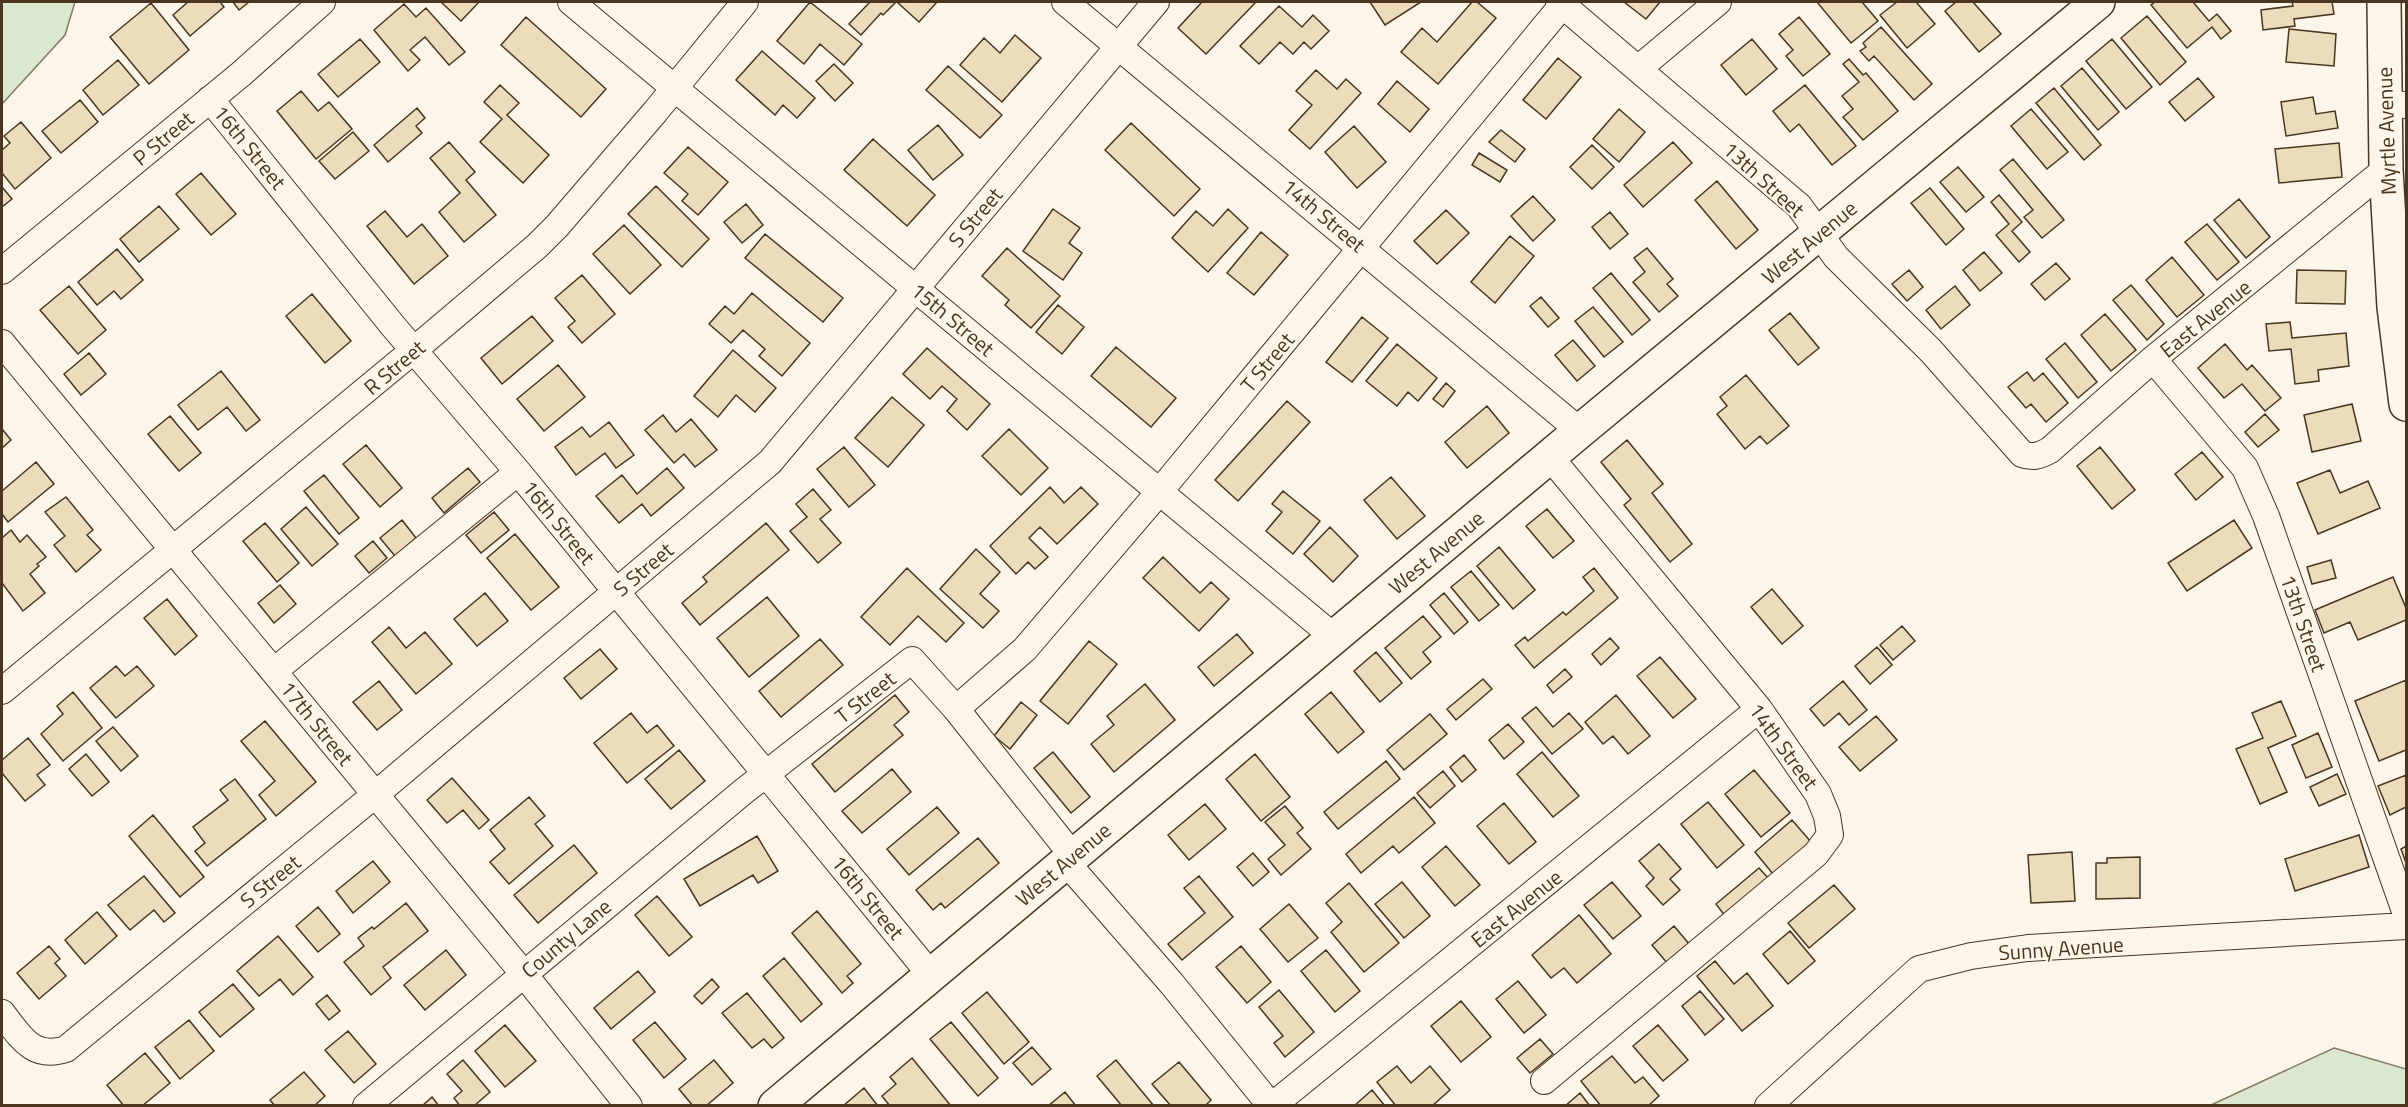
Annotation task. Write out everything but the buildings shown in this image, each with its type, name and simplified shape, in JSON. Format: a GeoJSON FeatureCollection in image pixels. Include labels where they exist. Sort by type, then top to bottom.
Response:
{"type":"FeatureCollection","features":[{"type":"Feature","properties":{"kind":"main road","name":"West Avenue"},"geometry":{"type":"LineString","coordinates":[[775,1106],[1580,431],[2098,2]]}},
{"type":"Feature","properties":{"kind":"main road","name":"Myrtle Avenue"},"geometry":{"type":"LineString","coordinates":[[2384,2],[2395,104],[2386,169],[2394,308],[2406,404]]}},
{"type":"Feature","properties":{"kind":"street","name":"P Street"},"geometry":{"type":"LineString","coordinates":[[2,271],[210,99],[322,2]]}},
{"type":"Feature","properties":{"kind":"street","name":"15th Street"},"geometry":{"type":"LineString","coordinates":[[571,2],[1334,637]]}},
{"type":"Feature","properties":{"kind":"street","name":"R Street"},"geometry":{"type":"LineString","coordinates":[[2,691],[414,351],[543,239],[745,2]]}},
{"type":"Feature","properties":{"kind":"street","name":"14th Street"},"geometry":{"type":"LineString","coordinates":[[1065,2],[1362,247],[1580,431]]}},
{"type":"Feature","properties":{"kind":"street","name":"S Street"},"geometry":{"type":"LineString","coordinates":[[2,1013],[32,1048],[49,1052],[66,1049],[376,794],[770,462],[1156,2]]}},
{"type":"Feature","properties":{"kind":"street","name":"13th Street"},"geometry":{"type":"LineString","coordinates":[[1562,2],[1799,206],[1836,257],[1931,351],[2022,454]]}},
{"type":"Feature","properties":{"kind":"street","name":"T Street"},"geometry":{"type":"LineString","coordinates":[[956,709],[1025,648],[1160,491],[1562,2]]}},
{"type":"Feature","properties":{"kind":"street"},"geometry":{"type":"LineString","coordinates":[[1638,69],[1718,2]]}},
{"type":"Feature","properties":{"kind":"street","name":"16th Street"},"geometry":{"type":"LineString","coordinates":[[210,99],[414,351],[518,472],[930,974]]}},
{"type":"Feature","properties":{"kind":"street","name":"East Avenue"},"geometry":{"type":"LineString","coordinates":[[2022,454],[2029,457],[2040,456],[2050,450],[2153,359],[2386,169]]}},
{"type":"Feature","properties":{"kind":"street","name":"17th Street"},"geometry":{"type":"LineString","coordinates":[[2,343],[524,973],[628,1106]]}},
{"type":"Feature","properties":{"kind":"street","name":"13th Street"},"geometry":{"type":"LineString","coordinates":[[2153,359],[2245,468],[2266,516],[2406,914]]}},
{"type":"Feature","properties":{"kind":"street","name":"14th Street"},"geometry":{"type":"LineString","coordinates":[[1544,1081],[1816,854],[1825,845],[1830,835],[1827,816],[1818,794],[1759,709],[1550,457]]}},
{"type":"Feature","properties":{"kind":"street"},"geometry":{"type":"LineString","coordinates":[[274,671],[518,472]]}},
{"type":"Feature","properties":{"kind":"street","name":"T Street"},"geometry":{"type":"LineString","coordinates":[[767,773],[912,660],[956,709],[1070,859]]}},
{"type":"Feature","properties":{"kind":"street","name":"East Avenue"},"geometry":{"type":"LineString","coordinates":[[1272,1106],[1759,709]]}},
{"type":"Feature","properties":{"kind":"street","name":"County Lane"},"geometry":{"type":"LineString","coordinates":[[366,1106],[767,773]]}},
{"type":"Feature","properties":{"kind":"street"},"geometry":{"type":"LineString","coordinates":[[1070,859],[1272,1106]]}},
{"type":"Feature","properties":{"kind":"street","name":"Sunny Avenue"},"geometry":{"type":"LineString","coordinates":[[1768,1106],[1919,969],[1971,956],[2028,948],[2406,926]]}},
{"type":"Feature","properties":{"kind":"green space"},"geometry":{"type":"Polygon","coordinates":[[[2,2],[75,2],[65,35],[2,104],[2,2]]]}},
{"type":"Feature","properties":{"kind":"green space"},"geometry":{"type":"Polygon","coordinates":[[[2334,1048],[2406,1069],[2406,1105],[2211,1105],[2334,1048]]]}}]}
